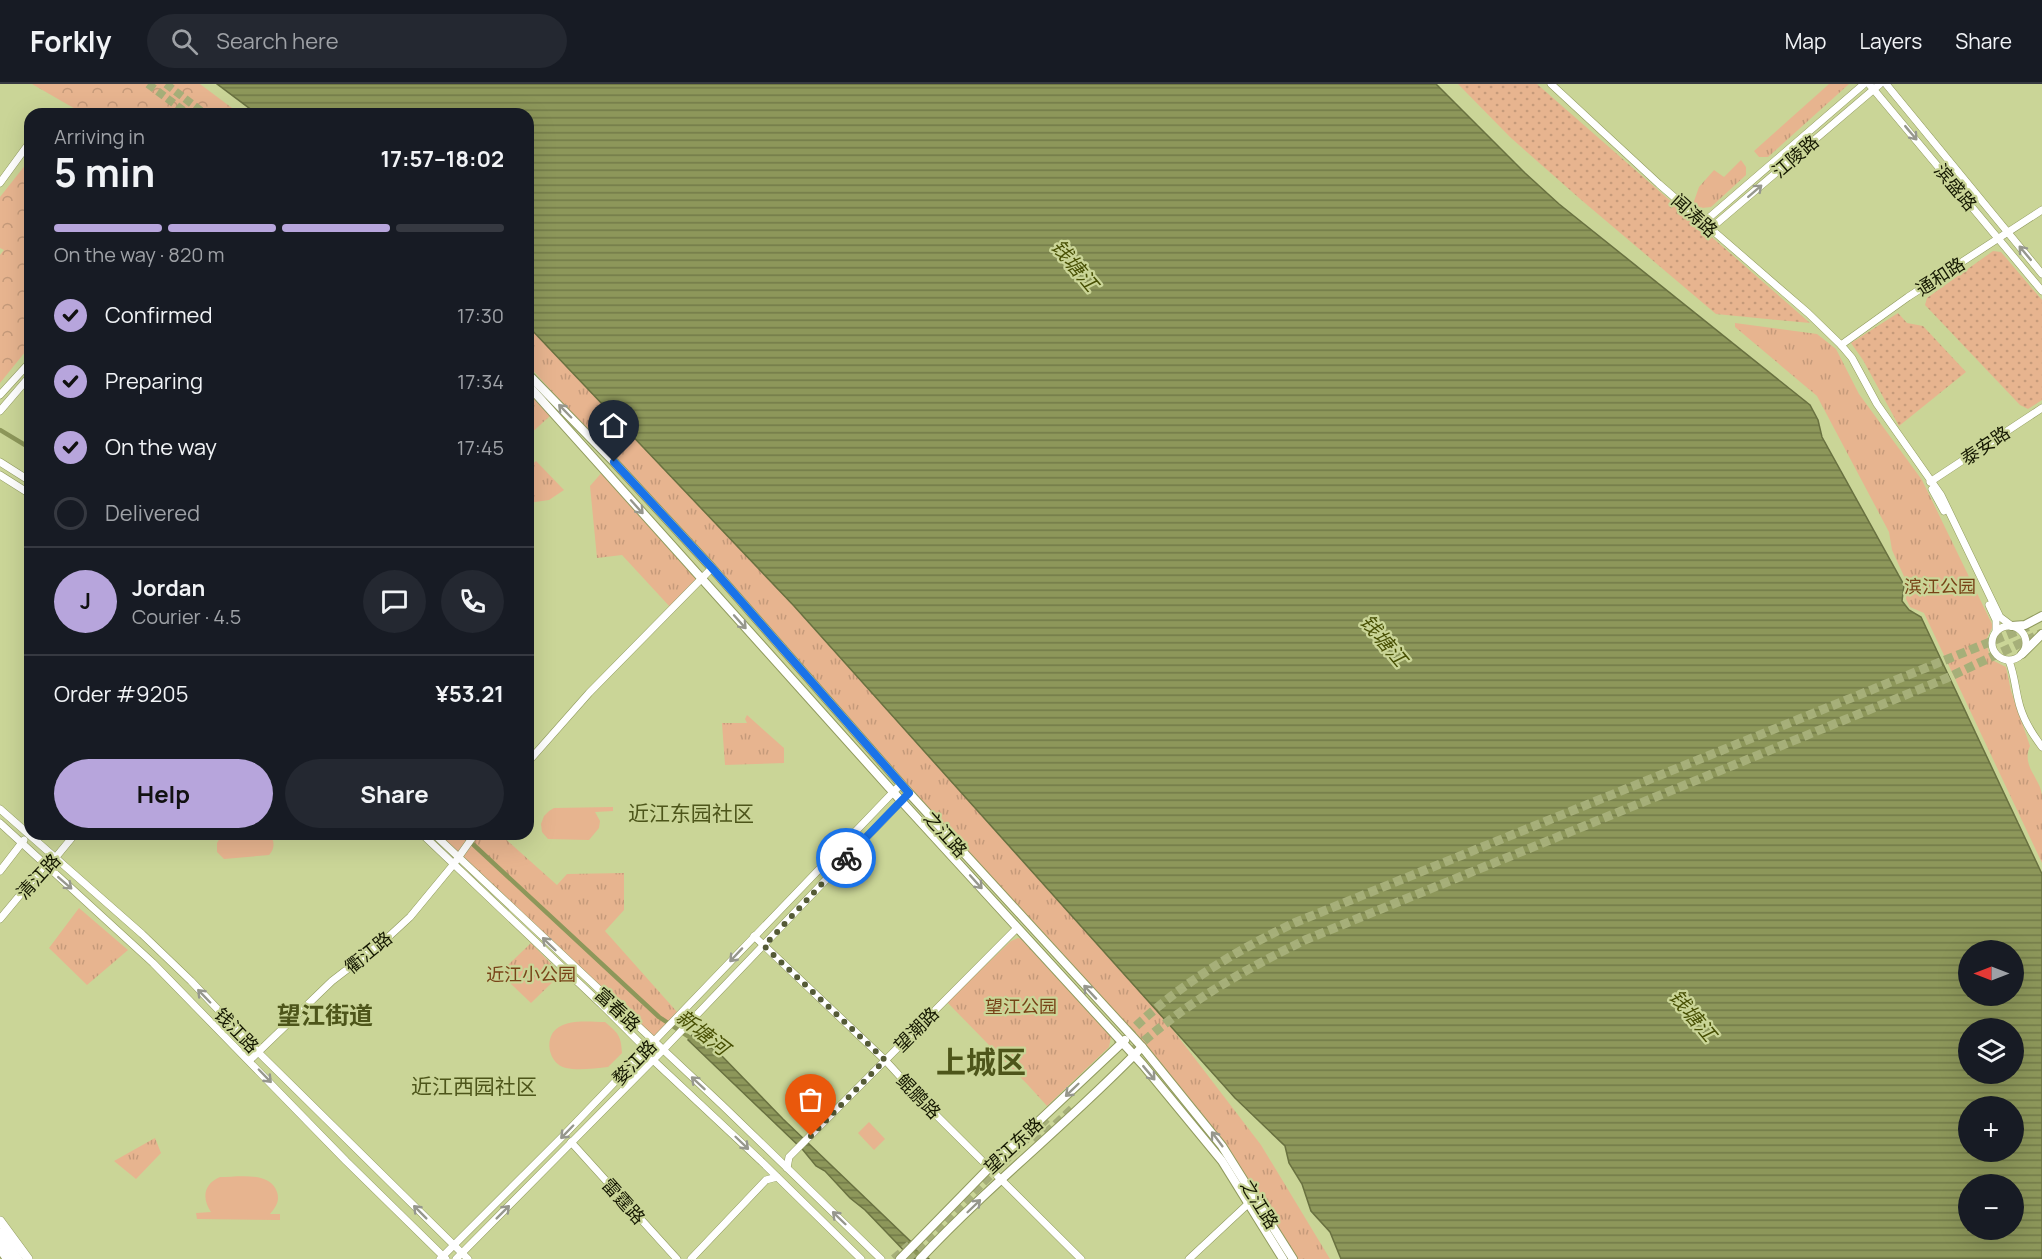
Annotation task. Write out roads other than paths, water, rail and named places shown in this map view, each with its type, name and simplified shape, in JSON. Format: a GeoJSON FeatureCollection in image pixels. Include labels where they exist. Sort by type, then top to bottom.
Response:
{"type":"FeatureCollection","features":[{"type":"Feature","properties":{"kind":"highway"},"geometry":{"type":"LineString","coordinates":[[0,1221],[28,1259]]}},
{"type":"Feature","properties":{"kind":"highway"},"geometry":{"type":"LineString","coordinates":[[0,1228],[20,1259]]}},
{"type":"Feature","properties":{"kind":"highway"},"geometry":{"type":"LineString","coordinates":[[0,1240],[5,1255]]}},
{"type":"Feature","properties":{"kind":"main road","name":"江陵路"},"geometry":{"type":"LineString","coordinates":[[1704,222],[1864,84]]}},
{"type":"Feature","properties":{"kind":"main road","name":"江陵路"},"geometry":{"type":"LineString","coordinates":[[1710,229],[1871,86],[1880,84]]}},
{"type":"Feature","properties":{"kind":"main road","name":"滨盛路"},"geometry":{"type":"LineString","coordinates":[[1886,84],[2042,274]]}},
{"type":"Feature","properties":{"kind":"main road","name":"闻涛路"},"geometry":{"type":"LineString","coordinates":[[1553,85],[1659,184],[1808,313],[1841,345],[1880,417],[1941,495],[2000,617],[2020,630],[2025,638],[2025,649],[2017,670],[2019,688],[2034,732],[2042,740]]}},
{"type":"Feature","properties":{"kind":"main road","name":"滨盛路"},"geometry":{"type":"LineString","coordinates":[[1871,86],[2042,291]]}},
{"type":"Feature","properties":{"kind":"main road"},"geometry":{"type":"LineString","coordinates":[[0,183],[24,150]]}},
{"type":"Feature","properties":{"kind":"main road","name":"通和路"},"geometry":{"type":"LineString","coordinates":[[1841,345],[1908,297],[2042,210]]}},
{"type":"Feature","properties":{"kind":"main road"},"geometry":{"type":"LineString","coordinates":[[0,395],[24,369]]}},
{"type":"Feature","properties":{"kind":"main road","name":"之江路"},"geometry":{"type":"LineString","coordinates":[[534,380],[712,568],[909,793],[1142,1047],[1222,1146],[1293,1259]]}},
{"type":"Feature","properties":{"kind":"main road"},"geometry":{"type":"LineString","coordinates":[[0,411],[24,383]]}},
{"type":"Feature","properties":{"kind":"main road","name":"之江路"},"geometry":{"type":"LineString","coordinates":[[534,392],[894,793],[1134,1055],[1210,1146],[1249,1203],[1283,1259]]}},
{"type":"Feature","properties":{"kind":"main road","name":"泰安路"},"geometry":{"type":"LineString","coordinates":[[1930,482],[2042,408]]}},
{"type":"Feature","properties":{"kind":"main road"},"geometry":{"type":"LineString","coordinates":[[0,462],[24,477]]}},
{"type":"Feature","properties":{"kind":"main road"},"geometry":{"type":"LineString","coordinates":[[0,475],[24,490]]}},
{"type":"Feature","properties":{"kind":"main road","name":"闻涛路"},"geometry":{"type":"LineString","coordinates":[[1930,482],[1991,609],[1997,626],[1992,648],[1998,657],[2009,661],[2022,714],[2042,747]]}},
{"type":"Feature","properties":{"kind":"main road"},"geometry":{"type":"LineString","coordinates":[[534,755],[589,693],[712,568]]}},
{"type":"Feature","properties":{"kind":"main road"},"geometry":{"type":"LineString","coordinates":[[1996,631],[2001,628],[2025,625],[2042,616]]}},
{"type":"Feature","properties":{"kind":"main road"},"geometry":{"type":"LineString","coordinates":[[2009,661],[2019,658],[2042,634]]}},
{"type":"Feature","properties":{"kind":"main road","name":"婺江路"},"geometry":{"type":"LineString","coordinates":[[443,1258],[901,784]]}},
{"type":"Feature","properties":{"kind":"main road","name":"婺江路"},"geometry":{"type":"LineString","coordinates":[[458,1256],[663,1050],[909,793]]}},
{"type":"Feature","properties":{"kind":"main road","name":"钱江路"},"geometry":{"type":"LineString","coordinates":[[0,809],[24,829]]}},
{"type":"Feature","properties":{"kind":"main road","name":"钱江路"},"geometry":{"type":"LineString","coordinates":[[0,823],[136,946],[443,1258]]}},
{"type":"Feature","properties":{"kind":"main road","name":"清江路"},"geometry":{"type":"LineString","coordinates":[[0,871],[24,839]]}},
{"type":"Feature","properties":{"kind":"main road","name":"钱江路"},"geometry":{"type":"LineString","coordinates":[[37,840],[150,942],[453,1246],[458,1256],[468,1259]]}},
{"type":"Feature","properties":{"kind":"main road","name":"清江路"},"geometry":{"type":"LineString","coordinates":[[0,919],[45,865],[56,857],[70,840]]}},
{"type":"Feature","properties":{"kind":"main road","name":"富春路"},"geometry":{"type":"LineString","coordinates":[[428,840],[861,1259]]}},
{"type":"Feature","properties":{"kind":"main road","name":"富春路"},"geometry":{"type":"LineString","coordinates":[[440,840],[881,1259]]}},
{"type":"Feature","properties":{"kind":"main road","name":"衢江路"},"geometry":{"type":"LineString","coordinates":[[250,1060],[332,981],[384,941],[410,917],[471,840]]}},
{"type":"Feature","properties":{"kind":"main road","name":"望潮路"},"geometry":{"type":"LineString","coordinates":[[791,1155],[1017,928]]}},
{"type":"Feature","properties":{"kind":"main road","name":"鲲鹏路"},"geometry":{"type":"LineString","coordinates":[[754,936],[885,1060],[908,1087],[1081,1259]]}},
{"type":"Feature","properties":{"kind":"main road","name":"望江东路"},"geometry":{"type":"LineString","coordinates":[[901,1259],[990,1167],[1130,1035]]}},
{"type":"Feature","properties":{"kind":"main road","name":"望江东路"},"geometry":{"type":"LineString","coordinates":[[920,1259],[1142,1047]]}},
{"type":"Feature","properties":{"kind":"main road","name":"雷霆路"},"geometry":{"type":"LineString","coordinates":[[571,1142],[677,1259]]}},
{"type":"Feature","properties":{"kind":"main road"},"geometry":{"type":"LineString","coordinates":[[777,1159],[791,1155]]}},
{"type":"Feature","properties":{"kind":"main road"},"geometry":{"type":"LineString","coordinates":[[787,1168],[791,1155]]}},
{"type":"Feature","properties":{"kind":"main road"},"geometry":{"type":"LineString","coordinates":[[766,1180],[768,1168]]}},
{"type":"Feature","properties":{"kind":"main road"},"geometry":{"type":"LineString","coordinates":[[691,1259],[766,1180],[777,1177]]}},
{"type":"Feature","properties":{"kind":"main road"},"geometry":{"type":"LineString","coordinates":[[1189,1259],[1249,1203]]}},
{"type":"Feature","properties":{"kind":"main road"},"geometry":{"type":"LineString","coordinates":[[0,1233],[20,1259]]}},
{"type":"Feature","properties":{"kind":"water","name":"钱塘江"},"geometry":{"type":"Polygon","coordinates":[[[217,84],[1436,84],[1559,204],[1810,405],[1818,420],[1822,437],[1904,585],[1902,601],[1909,610],[1921,617],[2042,874],[2042,1259],[1341,1259],[1330,1232],[1311,1211],[1302,1184],[1289,1163],[1285,1146],[1235,1098],[794,606],[534,332],[534,108],[249,108],[217,84]]]}},
{"type":"Feature","properties":{"kind":"water"},"geometry":{"type":"Polygon","coordinates":[[[693,1034],[721,1055],[783,1119],[929,1259],[912,1259],[865,1210],[850,1198],[825,1171],[816,1166],[803,1150],[688,1040],[693,1034]]]}},
{"type":"Feature","properties":{"kind":"waterway","name":"新塘河"},"geometry":{"type":"LineString","coordinates":[[0,430],[24,444]]}},
{"type":"Feature","properties":{"kind":"waterway","name":"新塘河"},"geometry":{"type":"LineString","coordinates":[[468,840],[659,1017],[695,1041]]}},
{"type":"Feature","properties":{"kind":"tunnel"},"geometry":{"type":"LineString","coordinates":[[148,84],[180,108]]}},
{"type":"Feature","properties":{"kind":"tunnel"},"geometry":{"type":"LineString","coordinates":[[166,84],[197,108]]}},
{"type":"Feature","properties":{"kind":"tunnel"},"geometry":{"type":"LineString","coordinates":[[1117,1045],[1178,991],[1223,961],[1294,923],[2032,625]]}},
{"type":"Feature","properties":{"kind":"tunnel"},"geometry":{"type":"LineString","coordinates":[[1134,1050],[1194,1002],[1260,963],[1305,940],[1947,678],[2042,633]]}},
{"type":"Feature","properties":{"kind":"tunnel"},"geometry":{"type":"LineString","coordinates":[[1036,1143],[1072,1109]]}},
{"type":"Feature","properties":{"kind":"tunnel"},"geometry":{"type":"LineString","coordinates":[[907,1259],[1049,1116]]}},
{"type":"Feature","properties":{"kind":"tunnel"},"geometry":{"type":"LineString","coordinates":[[894,1259],[910,1245]]}},
{"type":"Feature","properties":{"kind":"district","name":"近江东园社区"},"geometry":{"type":"Point","coordinates":[691,813]}},
{"type":"Feature","properties":{"kind":"district","name":"望江街道"},"geometry":{"type":"Point","coordinates":[325,1014]}},
{"type":"Feature","properties":{"kind":"district","name":"上城区"},"geometry":{"type":"Point","coordinates":[981,1061]}},
{"type":"Feature","properties":{"kind":"district","name":"近江西园社区"},"geometry":{"type":"Point","coordinates":[474,1086]}},
{"type":"Feature","properties":{"kind":"park label","name":"滨江公园"},"geometry":{"type":"Point","coordinates":[1940,586]}},
{"type":"Feature","properties":{"kind":"park label","name":"近江小公园"},"geometry":{"type":"Point","coordinates":[531,974]}},
{"type":"Feature","properties":{"kind":"park label","name":"望江公园"},"geometry":{"type":"Point","coordinates":[1021,1006]}}]}
